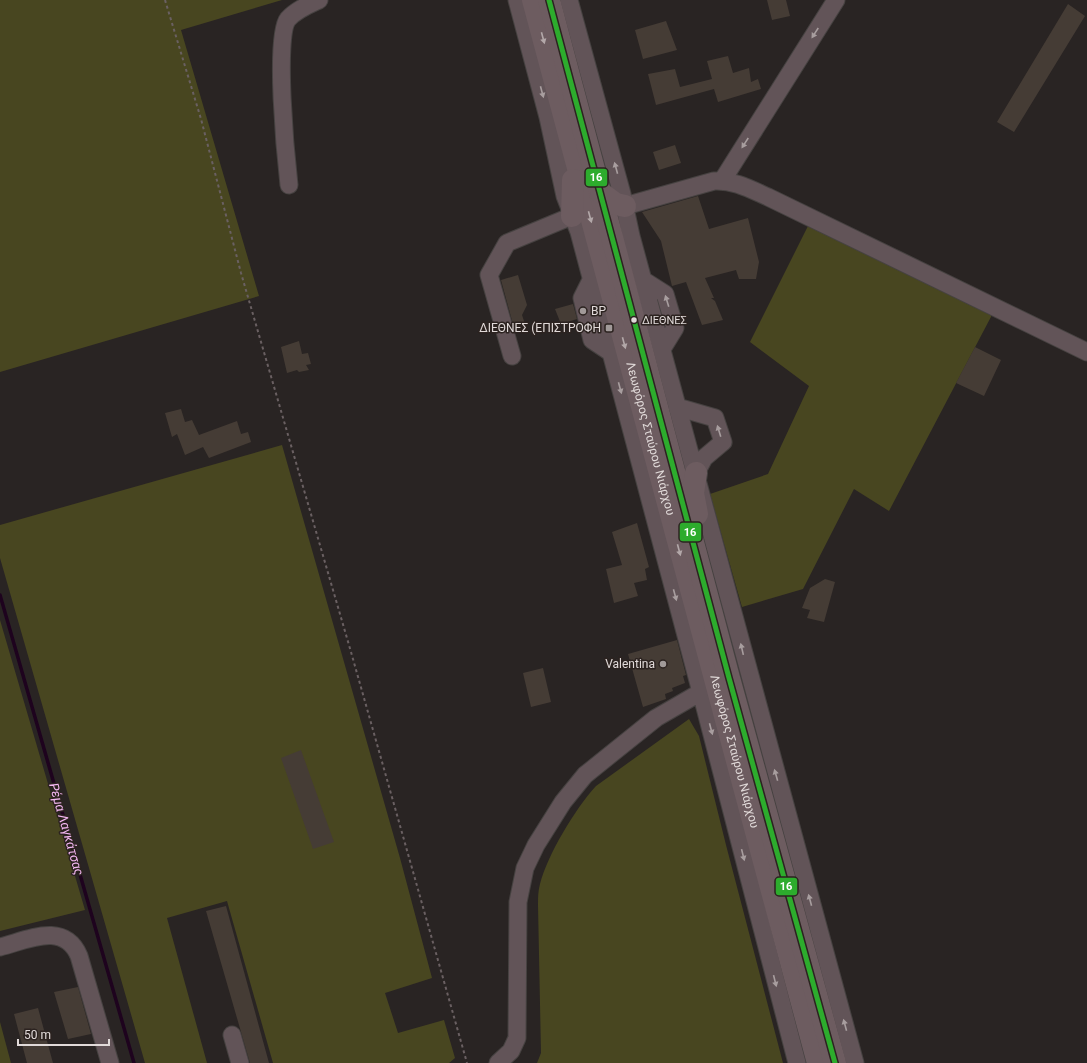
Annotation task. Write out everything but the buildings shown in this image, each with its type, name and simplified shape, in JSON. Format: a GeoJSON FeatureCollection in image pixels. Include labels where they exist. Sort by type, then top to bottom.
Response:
{"type":"FeatureCollection","features":[{"type":"Feature","properties":{"kind":"main road","name":"Λεωφόρος Σταύρου Νιάρχου"},"geometry":{"type":"LineString","coordinates":[[532,0],[818,1063]]}},
{"type":"Feature","properties":{"kind":"main road","name":"Λεωφόρος Σταύρου Νιάρχου"},"geometry":{"type":"LineString","coordinates":[[549,0],[705,588],[835,1063]]}},
{"type":"Feature","properties":{"kind":"main road"},"geometry":{"type":"LineString","coordinates":[[572,216],[575,161]]}},
{"type":"Feature","properties":{"kind":"main road"},"geometry":{"type":"LineString","coordinates":[[600,194],[616,204],[624,206]]}},
{"type":"Feature","properties":{"kind":"main road"},"geometry":{"type":"LineString","coordinates":[[696,473],[693,493],[707,557],[705,588]]}},
{"type":"Feature","properties":{"kind":"street"},"geometry":{"type":"LineString","coordinates":[[289,185],[283,124],[282,63],[285,26],[288,20],[299,10],[319,0]]}},
{"type":"Feature","properties":{"kind":"street"},"geometry":{"type":"LineString","coordinates":[[517,0],[548,117],[565,196],[579,232],[701,692],[797,1063]]}},
{"type":"Feature","properties":{"kind":"street"},"geometry":{"type":"LineString","coordinates":[[569,0],[765,735],[855,1063]]}},
{"type":"Feature","properties":{"kind":"street"},"geometry":{"type":"LineString","coordinates":[[722,181],[836,0]]}},
{"type":"Feature","properties":{"kind":"street"},"geometry":{"type":"LineString","coordinates":[[624,206],[710,182],[722,181],[739,185],[768,197],[1087,352]]}},
{"type":"Feature","properties":{"kind":"street"},"geometry":{"type":"LineString","coordinates":[[512,356],[489,275],[508,243],[572,216]]}},
{"type":"Feature","properties":{"kind":"street"},"geometry":{"type":"LineString","coordinates":[[677,407],[715,418],[723,442],[704,458],[696,473]]}},
{"type":"Feature","properties":{"kind":"street"},"geometry":{"type":"LineString","coordinates":[[498,1063],[511,1051],[517,1038],[518,902],[525,868],[536,845],[563,802],[585,775],[641,729],[701,692]]}},
{"type":"Feature","properties":{"kind":"street"},"geometry":{"type":"LineString","coordinates":[[0,947],[50,935],[63,937],[74,946],[81,961],[110,1063]]}},
{"type":"Feature","properties":{"kind":"street"},"geometry":{"type":"LineString","coordinates":[[232,1035],[240,1063]]}},
{"type":"Feature","properties":{"kind":"path"},"geometry":{"type":"LineString","coordinates":[[165,0],[201,119],[241,273],[351,652],[467,1063]]}},
{"type":"Feature","properties":{"kind":"shaded area"},"geometry":{"type":"Polygon","coordinates":[[[0,0],[282,0],[181,30],[259,296],[0,372],[0,0]]]}},
{"type":"Feature","properties":{"kind":"shaded area"},"geometry":{"type":"Polygon","coordinates":[[[809,224],[993,313],[889,511],[854,489],[803,589],[742,607],[710,494],[768,474],[809,386],[750,342],[809,224]]]}},
{"type":"Feature","properties":{"kind":"shaded area"},"geometry":{"type":"Polygon","coordinates":[[[282,445],[400,858],[432,978],[385,993],[398,1033],[444,1020],[455,1058],[449,1063],[273,1063],[227,901],[167,918],[207,1063],[145,1063],[0,558],[0,525],[282,445]]]}},
{"type":"Feature","properties":{"kind":"shaded area"},"geometry":{"type":"Polygon","coordinates":[[[0,620],[85,910],[0,931],[0,620]]]}},
{"type":"Feature","properties":{"kind":"shaded area"},"geometry":{"type":"Polygon","coordinates":[[[689,719],[699,736],[783,1063],[537,1063],[541,1053],[538,894],[549,859],[571,819],[596,786],[689,719]]]}},
{"type":"Feature","properties":{"kind":"shaded area"},"geometry":{"type":"Polygon","coordinates":[[[0,1022],[11,1063],[0,1063],[0,1022]]]}},
{"type":"Feature","properties":{"kind":"waterway","name":"Ρέμα Λαγκάτσας"},"geometry":{"type":"LineString","coordinates":[[0,595],[134,1063]]}},
{"type":"Feature","properties":{"kind":"transit line","name":"16"},"geometry":{"type":"LineString","coordinates":[[549,0],[729,678],[835,1063]]}},
{"type":"Feature","properties":{"kind":"place","name":"BP"},"geometry":{"type":"Point","coordinates":[583,311]}},
{"type":"Feature","properties":{"kind":"place","name":"ΔΙΕΘΝΕΣ"},"geometry":{"type":"Point","coordinates":[634,320]}},
{"type":"Feature","properties":{"kind":"place","name":"ΔΙΕΘΝΕΣ (ΕΠΙΣΤΡΟΦΗ"},"geometry":{"type":"Point","coordinates":[609,328]}},
{"type":"Feature","properties":{"kind":"place","name":"Valentina"},"geometry":{"type":"Point","coordinates":[663,664]}}]}
